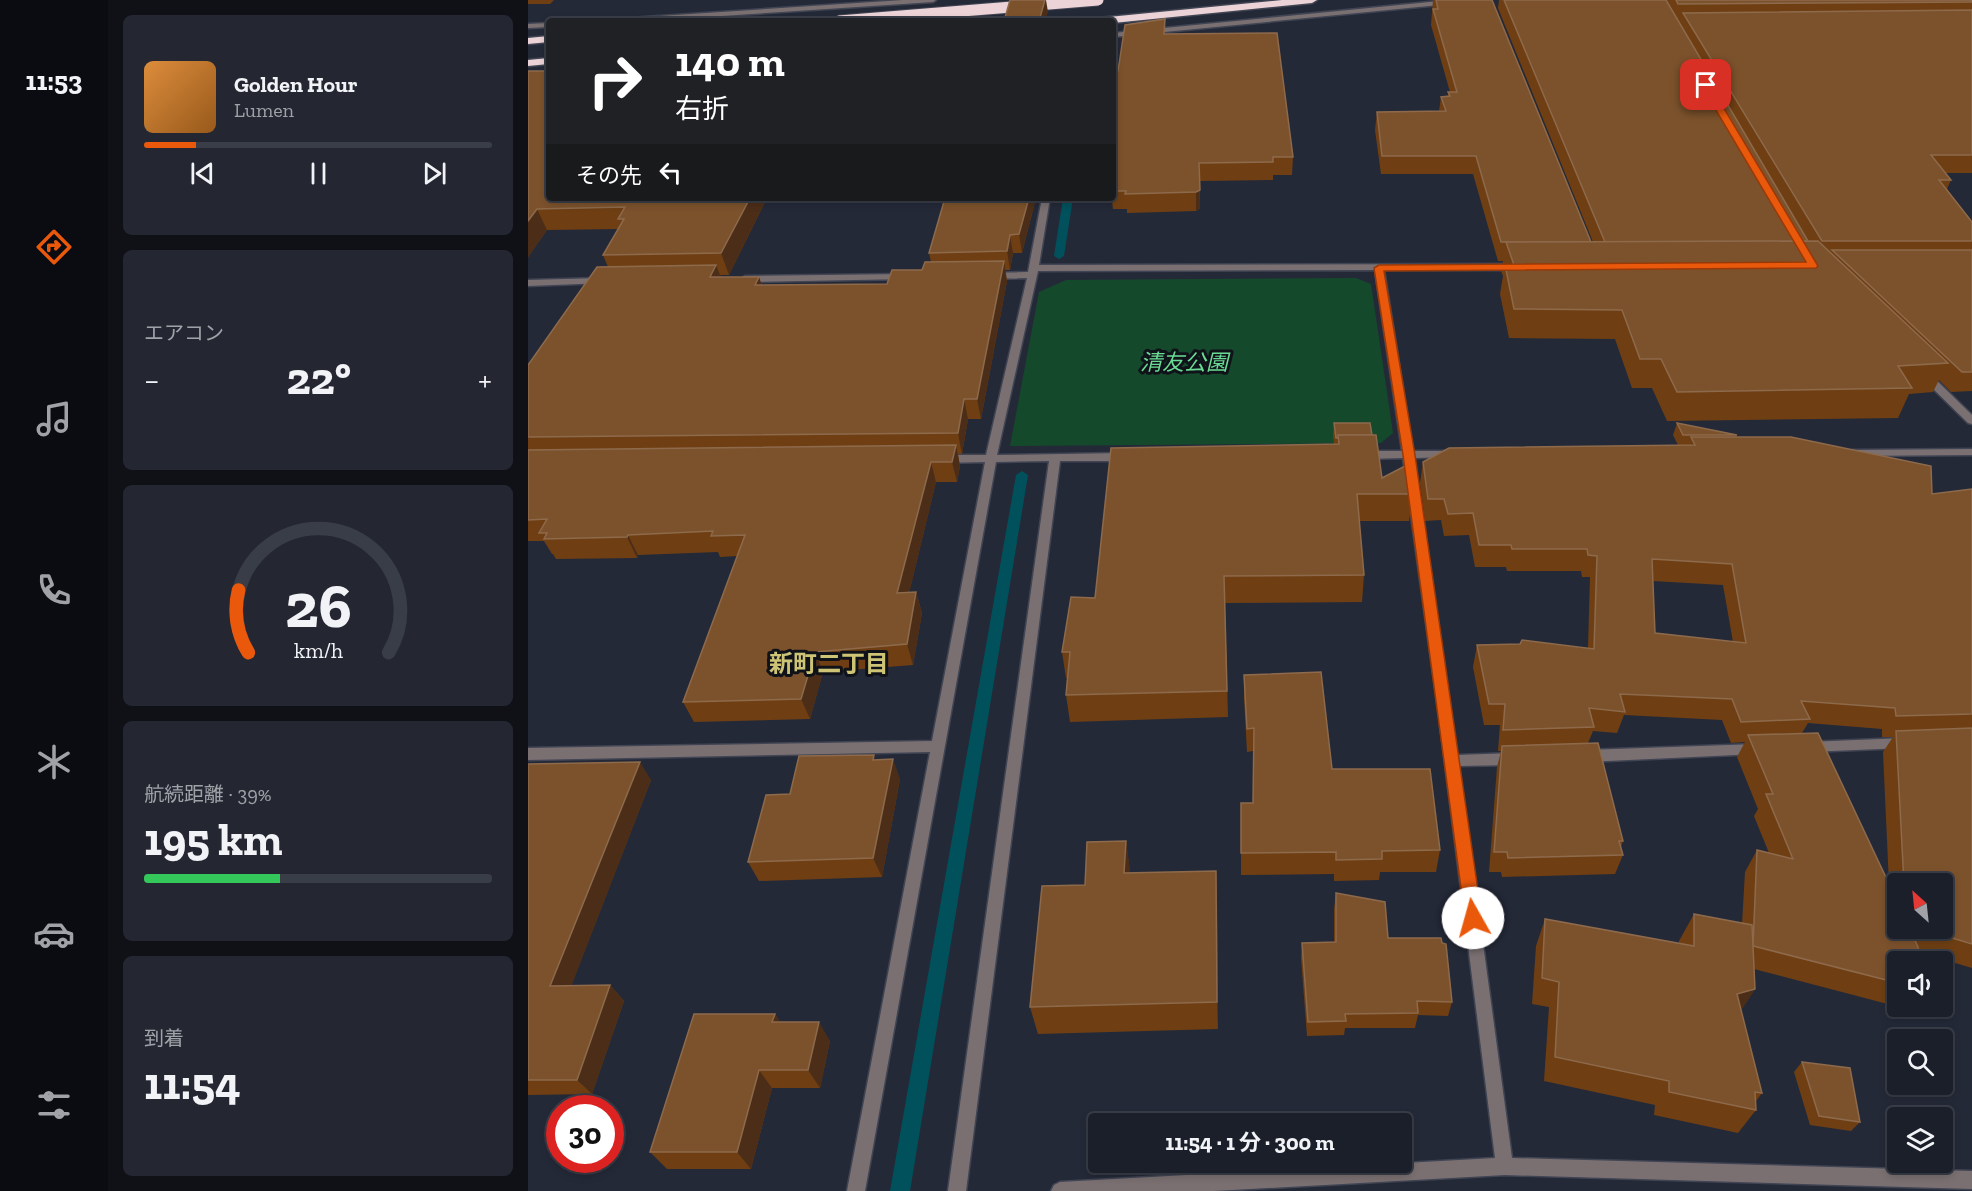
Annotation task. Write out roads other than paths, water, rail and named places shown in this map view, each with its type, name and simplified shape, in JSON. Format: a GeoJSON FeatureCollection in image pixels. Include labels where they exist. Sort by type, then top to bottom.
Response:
{"type":"FeatureCollection","features":[{"type":"Feature","properties":{"kind":"highway"},"geometry":{"type":"LineString","coordinates":[[876,18],[1098,0]]}},
{"type":"Feature","properties":{"kind":"highway"},"geometry":{"type":"LineString","coordinates":[[1116,19],[1312,0]]}},
{"type":"Feature","properties":{"kind":"highway"},"geometry":{"type":"LineString","coordinates":[[528,41],[546,39]]}},
{"type":"Feature","properties":{"kind":"highway"},"geometry":{"type":"LineString","coordinates":[[528,63],[546,61]]}},
{"type":"Feature","properties":{"kind":"street"},"geometry":{"type":"LineString","coordinates":[[716,18],[933,0]]}},
{"type":"Feature","properties":{"kind":"street"},"geometry":{"type":"LineString","coordinates":[[1116,35],[1470,0]]}},
{"type":"Feature","properties":{"kind":"street"},"geometry":{"type":"LineString","coordinates":[[897,3],[898,18]]}},
{"type":"Feature","properties":{"kind":"street"},"geometry":{"type":"LineString","coordinates":[[528,26],[546,25]]}},
{"type":"Feature","properties":{"kind":"street"},"geometry":{"type":"LineString","coordinates":[[856,1191],[991,458],[1045,201]]}},
{"type":"Feature","properties":{"kind":"street"},"geometry":{"type":"LineString","coordinates":[[983,276],[1032,271],[1528,267]]}},
{"type":"Feature","properties":{"kind":"street"},"geometry":{"type":"LineString","coordinates":[[1379,268],[1409,455],[1453,761],[1505,1166]]}},
{"type":"Feature","properties":{"kind":"street"},"geometry":{"type":"LineString","coordinates":[[731,280],[911,277]]}},
{"type":"Feature","properties":{"kind":"street"},"geometry":{"type":"LineString","coordinates":[[528,283],[612,281]]}},
{"type":"Feature","properties":{"kind":"street"},"geometry":{"type":"LineString","coordinates":[[1922,372],[1972,421]]}},
{"type":"Feature","properties":{"kind":"street"},"geometry":{"type":"LineString","coordinates":[[1840,453],[1972,452]]}},
{"type":"Feature","properties":{"kind":"street"},"geometry":{"type":"LineString","coordinates":[[1350,455],[1469,454]]}},
{"type":"Feature","properties":{"kind":"street"},"geometry":{"type":"LineString","coordinates":[[932,459],[1138,457]]}},
{"type":"Feature","properties":{"kind":"street"},"geometry":{"type":"LineString","coordinates":[[957,1191],[1055,458]]}},
{"type":"Feature","properties":{"kind":"street"},"geometry":{"type":"LineString","coordinates":[[1795,747],[1913,743]]}},
{"type":"Feature","properties":{"kind":"street"},"geometry":{"type":"LineString","coordinates":[[528,754],[938,746]]}},
{"type":"Feature","properties":{"kind":"street"},"geometry":{"type":"LineString","coordinates":[[1571,756],[1771,748]]}},
{"type":"Feature","properties":{"kind":"street"},"geometry":{"type":"LineString","coordinates":[[1453,761],[1523,758]]}},
{"type":"Feature","properties":{"kind":"street"},"geometry":{"type":"LineString","coordinates":[[1060,1191],[1271,1185],[1505,1166],[1972,1180]]}},
{"type":"Feature","properties":{"kind":"waterway"},"geometry":{"type":"LineString","coordinates":[[1059,256],[1068,201]]}},
{"type":"Feature","properties":{"kind":"waterway"},"geometry":{"type":"LineString","coordinates":[[900,1191],[1022,475]]}},
{"type":"Feature","properties":{"kind":"district","name":"新町二丁目"},"geometry":{"type":"Point","coordinates":[829,663]}},
{"type":"Feature","properties":{"kind":"park label","name":"清友公園"},"geometry":{"type":"Point","coordinates":[1184,362]}}]}
